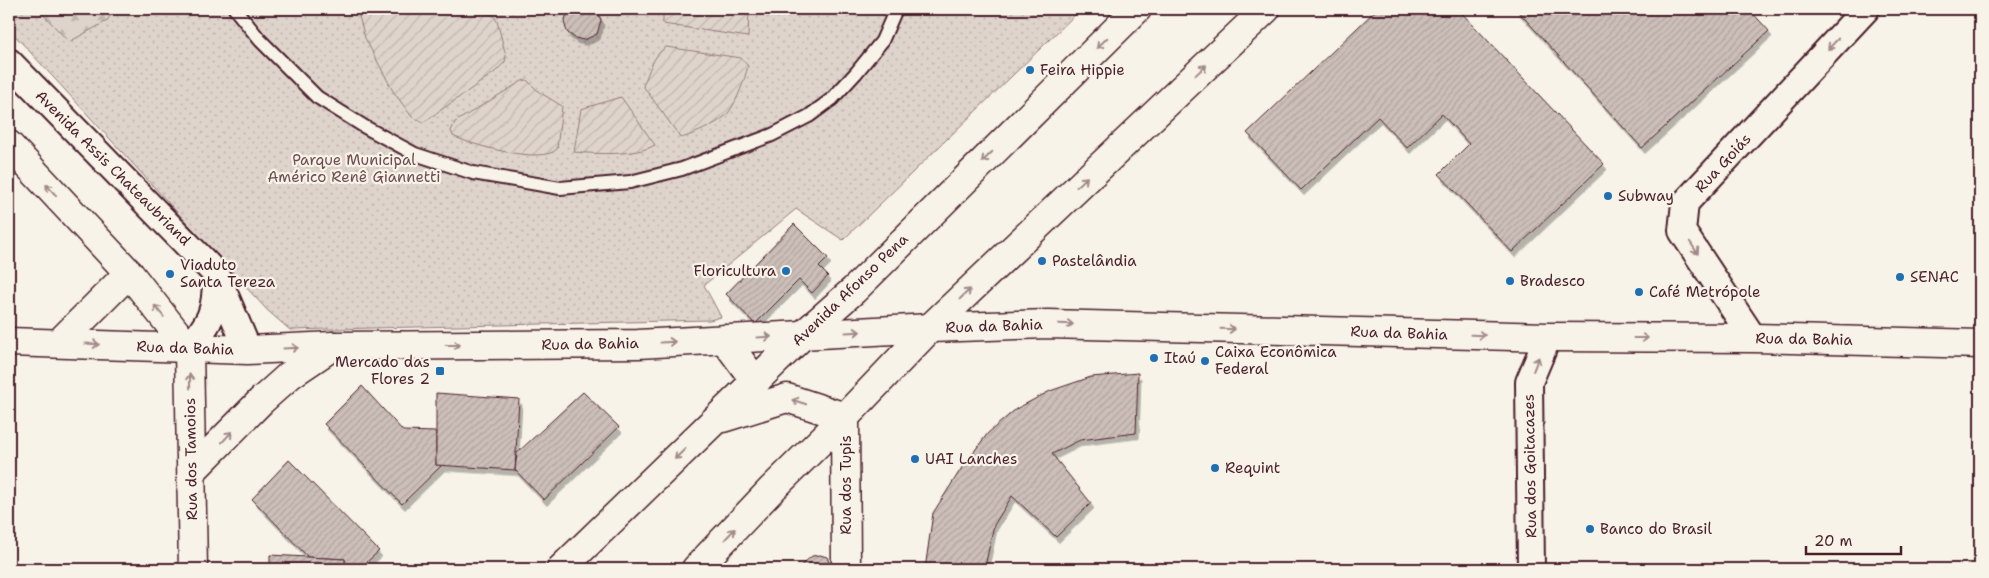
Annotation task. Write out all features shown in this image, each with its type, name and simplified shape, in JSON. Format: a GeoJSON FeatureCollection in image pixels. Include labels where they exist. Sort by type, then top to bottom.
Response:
{"type":"FeatureCollection","features":[{"type":"Feature","properties":{"kind":"street","name":"Avenida Afonso Pena"},"geometry":{"type":"LineString","coordinates":[[561,569],[804,334],[854,290],[1137,9]]}},
{"type":"Feature","properties":{"kind":"street"},"geometry":{"type":"LineString","coordinates":[[696,569],[930,328],[1266,9]]}},
{"type":"Feature","properties":{"kind":"street","name":"Rua Goiás"},"geometry":{"type":"LineString","coordinates":[[1753,338],[1682,231],[1685,203],[1866,9]]}},
{"type":"Feature","properties":{"kind":"street","name":"Avenida Assis Chateaubriand"},"geometry":{"type":"LineString","coordinates":[[9,62],[216,274],[248,350]]}},
{"type":"Feature","properties":{"kind":"street"},"geometry":{"type":"LineString","coordinates":[[15,151],[129,273],[189,349],[209,324],[216,300],[216,274]]}},
{"type":"Feature","properties":{"kind":"street"},"geometry":{"type":"LineString","coordinates":[[59,343],[129,273]]}},
{"type":"Feature","properties":{"kind":"street","name":"Rua da Bahia"},"geometry":{"type":"LineString","coordinates":[[9,342],[248,350],[332,346],[638,344],[804,334],[1048,324],[1548,337],[1753,338],[1980,344]]}},
{"type":"Feature","properties":{"kind":"street","name":"Rua dos Goitacazes"},"geometry":{"type":"LineString","coordinates":[[1531,569],[1529,382],[1548,337]]}},
{"type":"Feature","properties":{"kind":"street"},"geometry":{"type":"LineString","coordinates":[[724,339],[756,382]]}},
{"type":"Feature","properties":{"kind":"street"},"geometry":{"type":"LineString","coordinates":[[192,471],[261,401],[290,375],[332,346]]}},
{"type":"Feature","properties":{"kind":"street","name":"Rua dos Tamoios"},"geometry":{"type":"LineString","coordinates":[[189,349],[193,569]]}},
{"type":"Feature","properties":{"kind":"street","name":"Rua dos Tupis"},"geometry":{"type":"LineString","coordinates":[[715,420],[786,398],[845,417],[846,569]]}},
{"type":"Feature","properties":{"kind":"lane"},"geometry":{"type":"LineString","coordinates":[[235,9],[260,40],[317,98],[365,127],[416,154],[473,173],[560,188],[630,182],[682,169],[772,135],[809,116],[832,99],[882,41],[896,9]]}},
{"type":"Feature","properties":{"kind":"green space","name":"Parque Municipal Américo Renê Giannetti"},"geometry":{"type":"Polygon","coordinates":[[[9,9],[1081,9],[843,240],[796,209],[704,285],[721,317],[710,320],[290,330],[267,310],[9,29],[9,9]]]}},
{"type":"Feature","properties":{"kind":"green space"},"geometry":{"type":"Polygon","coordinates":[[[38,9],[114,9],[107,21],[69,42],[38,9]]]}},
{"type":"Feature","properties":{"kind":"green space"},"geometry":{"type":"Polygon","coordinates":[[[357,9],[465,9],[493,15],[497,21],[506,56],[505,62],[495,72],[424,122],[412,117],[393,91],[365,38],[357,9]]]}},
{"type":"Feature","properties":{"kind":"green space"},"geometry":{"type":"Polygon","coordinates":[[[663,9],[749,9],[748,37],[663,24],[663,9]]]}},
{"type":"Feature","properties":{"kind":"green space"},"geometry":{"type":"Polygon","coordinates":[[[666,47],[741,58],[748,66],[743,84],[729,112],[707,128],[681,138],[643,86],[655,59],[666,47]]]}},
{"type":"Feature","properties":{"kind":"green space"},"geometry":{"type":"Polygon","coordinates":[[[527,80],[539,92],[562,106],[557,149],[549,153],[537,155],[506,152],[453,136],[451,131],[455,122],[522,81],[527,80]]]}},
{"type":"Feature","properties":{"kind":"green space"},"geometry":{"type":"Polygon","coordinates":[[[621,97],[655,145],[647,149],[627,153],[574,152],[581,109],[621,97]]]}},
{"type":"Feature","properties":{"kind":"building"},"geometry":{"type":"Polygon","coordinates":[[[569,9],[596,9],[601,20],[597,34],[584,40],[575,38],[567,32],[564,22],[569,9]]]}},
{"type":"Feature","properties":{"kind":"building"},"geometry":{"type":"Polygon","coordinates":[[[1377,9],[1458,9],[1604,164],[1512,252],[1439,174],[1469,144],[1442,114],[1407,148],[1378,117],[1301,190],[1247,133],[1377,9]]]}},
{"type":"Feature","properties":{"kind":"building"},"geometry":{"type":"Polygon","coordinates":[[[1516,9],[1749,9],[1769,31],[1642,148],[1516,9]]]}},
{"type":"Feature","properties":{"kind":"building","name":"Floricultura"},"geometry":{"type":"Polygon","coordinates":[[[794,224],[828,258],[819,267],[828,276],[812,293],[799,280],[755,324],[726,294],[794,224]]]}},
{"type":"Feature","properties":{"kind":"building"},"geometry":{"type":"Polygon","coordinates":[[[1138,373],[1136,433],[1080,440],[1052,454],[1091,503],[1056,537],[1012,496],[994,525],[986,562],[987,569],[925,569],[933,513],[963,466],[988,433],[1016,409],[1050,391],[1091,377],[1138,373]]]}},
{"type":"Feature","properties":{"kind":"building"},"geometry":{"type":"Polygon","coordinates":[[[362,386],[403,431],[436,432],[436,465],[442,465],[402,504],[324,424],[362,386]]]}},
{"type":"Feature","properties":{"kind":"building"},"geometry":{"type":"Polygon","coordinates":[[[583,392],[619,427],[544,500],[515,470],[517,453],[583,392]]]}},
{"type":"Feature","properties":{"kind":"building"},"geometry":{"type":"Polygon","coordinates":[[[436,393],[519,399],[515,470],[436,465],[436,393]]]}},
{"type":"Feature","properties":{"kind":"building"},"geometry":{"type":"Polygon","coordinates":[[[289,460],[379,551],[359,569],[345,569],[345,559],[308,557],[252,499],[289,460]]]}},
{"type":"Feature","properties":{"kind":"building"},"geometry":{"type":"Polygon","coordinates":[[[270,555],[345,559],[345,569],[270,569],[270,555]]]}},
{"type":"Feature","properties":{"kind":"building"},"geometry":{"type":"Polygon","coordinates":[[[820,555],[827,557],[832,569],[797,569],[812,556],[820,555]]]}},
{"type":"Feature","properties":{"kind":"place","name":"Feira Hippie"},"geometry":{"type":"Point","coordinates":[1030,70]}},
{"type":"Feature","properties":{"kind":"place","name":"Subway"},"geometry":{"type":"Point","coordinates":[1608,196]}},
{"type":"Feature","properties":{"kind":"place","name":"Pastelândia"},"geometry":{"type":"Point","coordinates":[1042,261]}},
{"type":"Feature","properties":{"kind":"place","name":"Floricultura"},"geometry":{"type":"Point","coordinates":[786,271]}},
{"type":"Feature","properties":{"kind":"place","name":"Viaduto Santa Tereza"},"geometry":{"type":"Point","coordinates":[170,274]}},
{"type":"Feature","properties":{"kind":"place","name":"SENAC"},"geometry":{"type":"Point","coordinates":[1900,277]}},
{"type":"Feature","properties":{"kind":"place","name":"Bradesco"},"geometry":{"type":"Point","coordinates":[1510,281]}},
{"type":"Feature","properties":{"kind":"place","name":"Café Metrópole"},"geometry":{"type":"Point","coordinates":[1639,292]}},
{"type":"Feature","properties":{"kind":"place","name":"Itaú"},"geometry":{"type":"Point","coordinates":[1154,358]}},
{"type":"Feature","properties":{"kind":"place","name":"Caixa Econômica Federal"},"geometry":{"type":"Point","coordinates":[1205,361]}},
{"type":"Feature","properties":{"kind":"place","name":"Mercado das Flores 2"},"geometry":{"type":"Point","coordinates":[440,371]}},
{"type":"Feature","properties":{"kind":"place","name":"UAI Lanches"},"geometry":{"type":"Point","coordinates":[915,459]}},
{"type":"Feature","properties":{"kind":"place","name":"Requint"},"geometry":{"type":"Point","coordinates":[1215,468]}},
{"type":"Feature","properties":{"kind":"place","name":"Banco do Brasil"},"geometry":{"type":"Point","coordinates":[1590,529]}}]}
